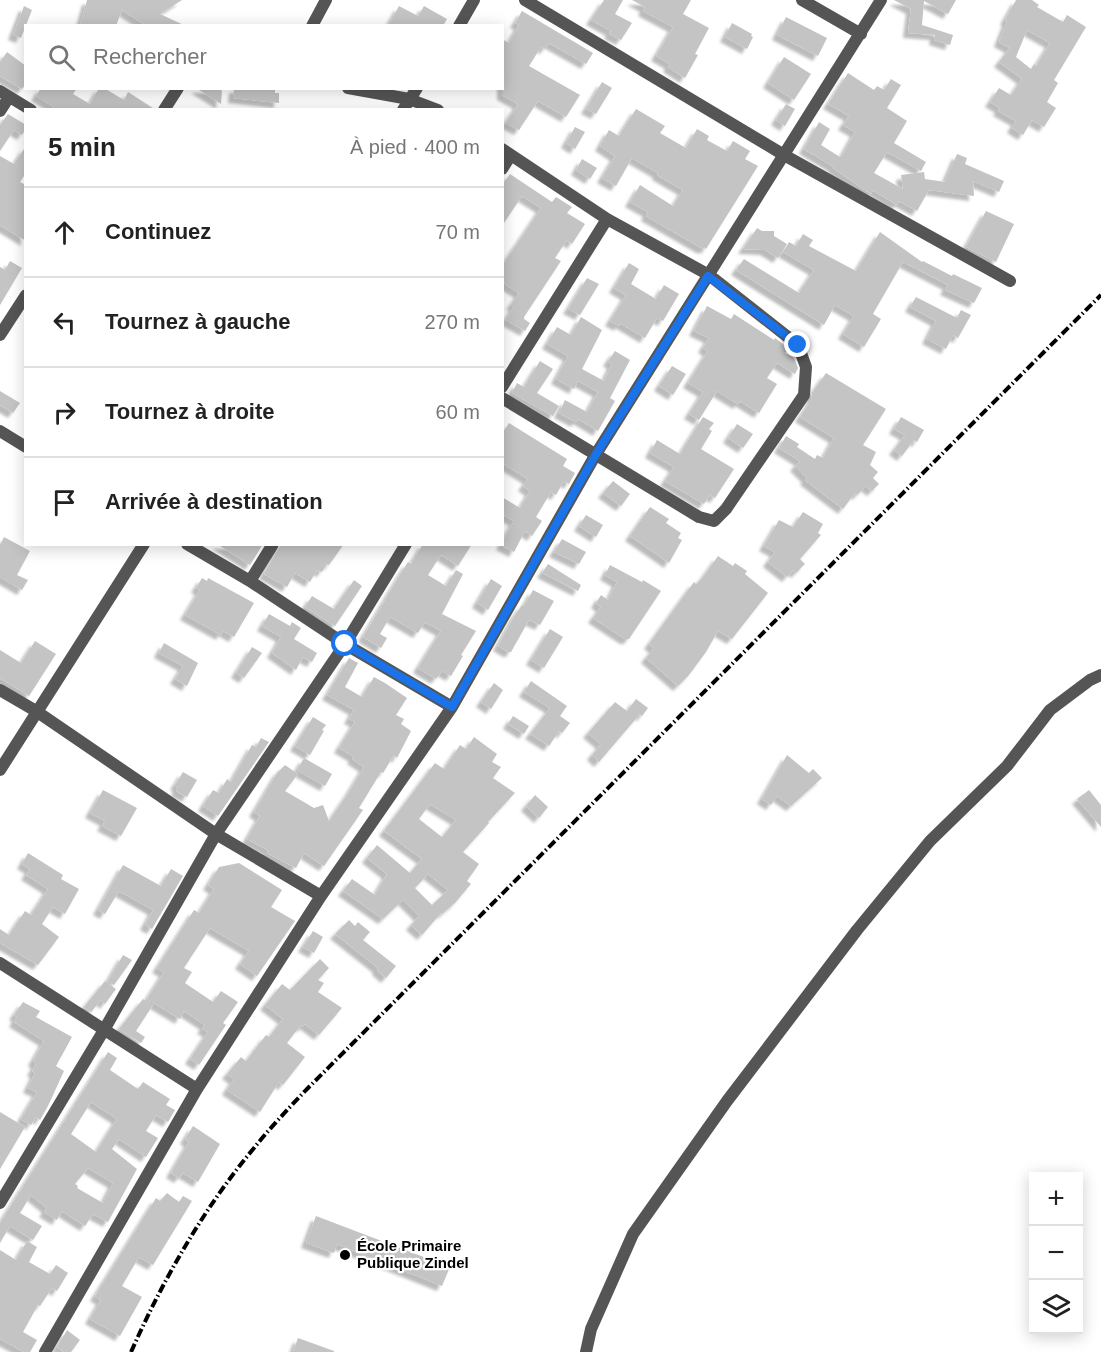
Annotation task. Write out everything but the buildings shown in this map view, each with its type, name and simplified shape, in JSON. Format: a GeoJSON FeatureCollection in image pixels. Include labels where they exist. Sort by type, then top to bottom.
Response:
{"type":"FeatureCollection","features":[{"type":"Feature","properties":{"kind":"street"},"geometry":{"type":"LineString","coordinates":[[313,24],[326,0]]}},
{"type":"Feature","properties":{"kind":"street"},"geometry":{"type":"LineString","coordinates":[[460,24],[474,0]]}},
{"type":"Feature","properties":{"kind":"street"},"geometry":{"type":"LineString","coordinates":[[525,0],[784,155],[1010,281]]}},
{"type":"Feature","properties":{"kind":"street"},"geometry":{"type":"LineString","coordinates":[[802,0],[861,34]]}},
{"type":"Feature","properties":{"kind":"street"},"geometry":{"type":"LineString","coordinates":[[45,1352],[197,1089],[321,896],[452,707],[596,454],[881,0]]}},
{"type":"Feature","properties":{"kind":"street"},"geometry":{"type":"LineString","coordinates":[[165,108],[177,90]]}},
{"type":"Feature","properties":{"kind":"street"},"geometry":{"type":"LineString","coordinates":[[355,90],[427,108]]}},
{"type":"Feature","properties":{"kind":"street"},"geometry":{"type":"LineString","coordinates":[[406,104],[416,90]]}},
{"type":"Feature","properties":{"kind":"street"},"geometry":{"type":"LineString","coordinates":[[0,111],[5,94],[28,108]]}},
{"type":"Feature","properties":{"kind":"street"},"geometry":{"type":"LineString","coordinates":[[504,399],[699,517],[714,521],[726,509],[804,394],[806,367],[798,345],[708,276],[607,219],[507,152]]}},
{"type":"Feature","properties":{"kind":"street"},"geometry":{"type":"LineString","coordinates":[[504,384],[607,219]]}},
{"type":"Feature","properties":{"kind":"street"},"geometry":{"type":"LineString","coordinates":[[0,335],[24,298]]}},
{"type":"Feature","properties":{"kind":"street"},"geometry":{"type":"LineString","coordinates":[[0,431],[24,446]]}},
{"type":"Feature","properties":{"kind":"street"},"geometry":{"type":"LineString","coordinates":[[0,770],[143,546]]}},
{"type":"Feature","properties":{"kind":"street"},"geometry":{"type":"LineString","coordinates":[[190,546],[250,581],[345,644],[452,707]]}},
{"type":"Feature","properties":{"kind":"street"},"geometry":{"type":"LineString","coordinates":[[250,581],[272,546]]}},
{"type":"Feature","properties":{"kind":"street"},"geometry":{"type":"LineString","coordinates":[[0,1203],[104,1030],[216,834],[345,644],[405,546]]}},
{"type":"Feature","properties":{"kind":"street"},"geometry":{"type":"LineString","coordinates":[[586,1352],[591,1329],[633,1234],[727,1101],[850,939],[930,841],[1007,766],[1050,710],[1090,680],[1101,675]]}},
{"type":"Feature","properties":{"kind":"street"},"geometry":{"type":"LineString","coordinates":[[0,690],[36,711],[216,834],[321,896]]}},
{"type":"Feature","properties":{"kind":"street"},"geometry":{"type":"LineString","coordinates":[[0,963],[197,1089]]}},
{"type":"Feature","properties":{"kind":"railway"},"geometry":{"type":"LineString","coordinates":[[131,1352],[157,1298],[201,1220],[235,1171],[279,1119],[1101,295]]}},
{"type":"Feature","properties":{"kind":"place","name":"École Primaire Publique Zindel"},"geometry":{"type":"Point","coordinates":[345,1255]}},
{"type":"Feature","properties":{"kind":"route"},"geometry":{"type":"LineString","coordinates":[[345,644],[452,707],[596,454],[708,276],[798,345]]}}]}
